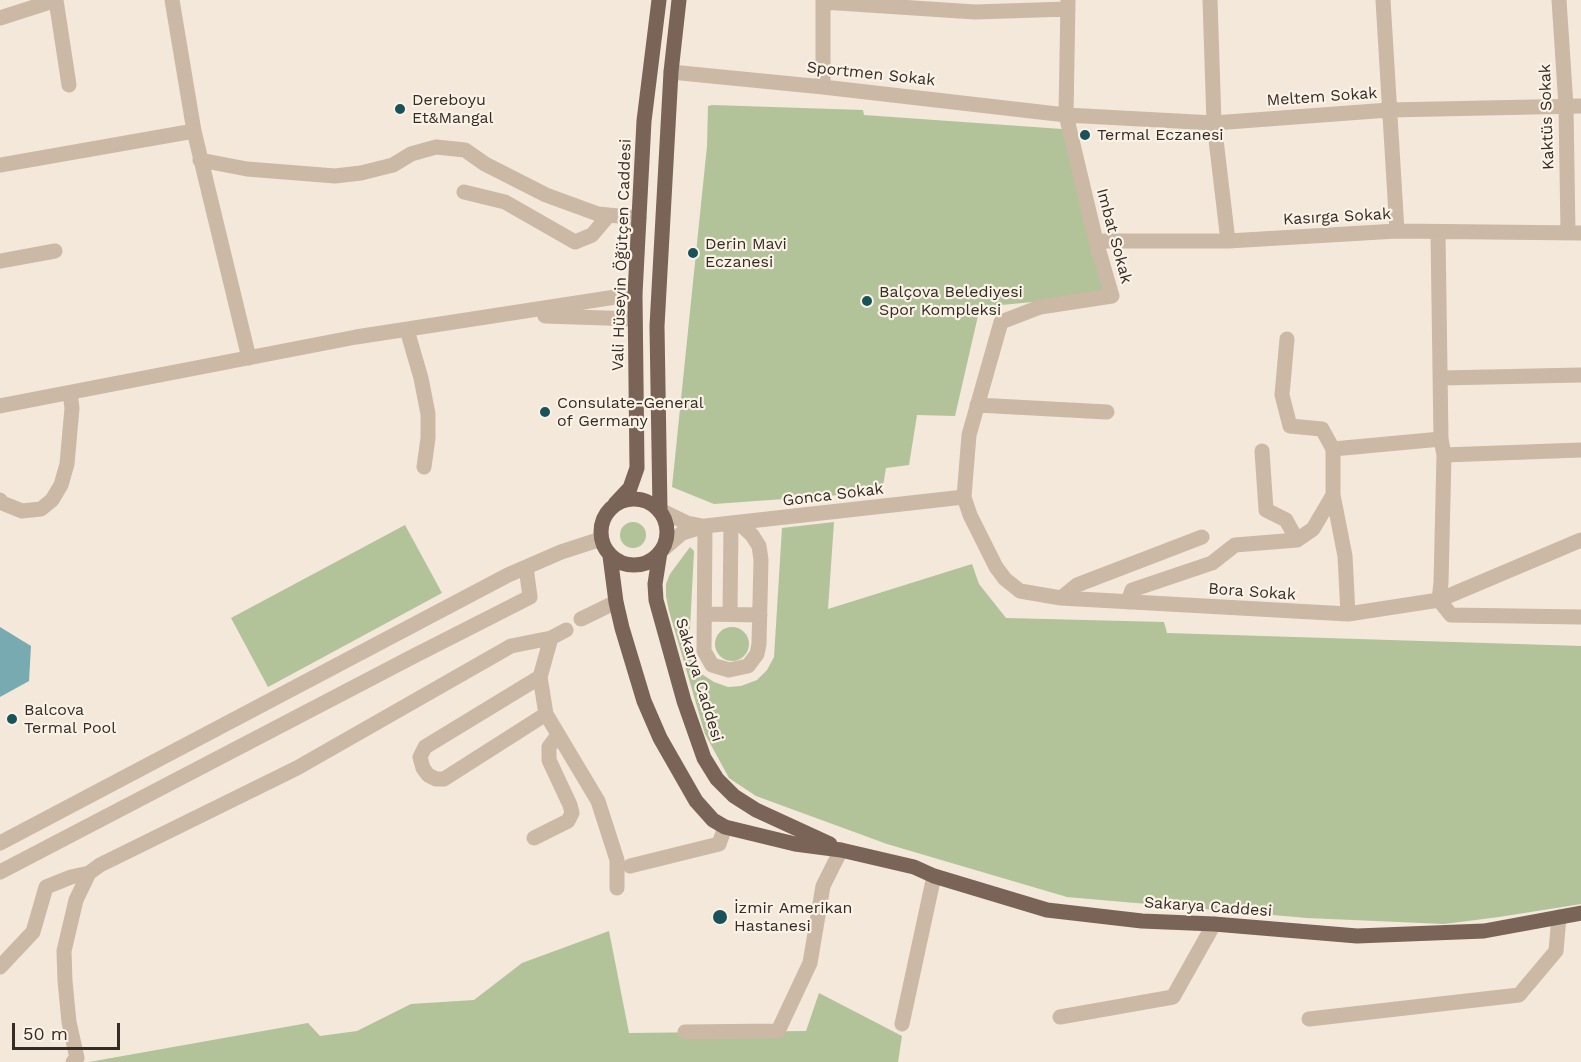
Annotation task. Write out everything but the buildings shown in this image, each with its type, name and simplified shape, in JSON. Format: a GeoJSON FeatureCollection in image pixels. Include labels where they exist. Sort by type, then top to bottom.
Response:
{"type":"FeatureCollection","features":[{"type":"Feature","properties":{"kind":"main road","name":"Vali Hüseyin Öğütçen Caddesi"},"geometry":{"type":"LineString","coordinates":[[615,504],[630,489],[637,468],[635,294],[644,121],[659,0]]}},
{"type":"Feature","properties":{"kind":"main road"},"geometry":{"type":"LineString","coordinates":[[660,510],[645,499],[625,500],[615,504],[605,513],[601,525],[601,539],[610,556],[626,565],[647,563],[660,552],[666,542],[668,531],[660,510],[657,326],[671,72],[679,0]]}},
{"type":"Feature","properties":{"kind":"main road"},"geometry":{"type":"LineString","coordinates":[[635,294],[657,326]]}},
{"type":"Feature","properties":{"kind":"main road","name":"Sakarya Caddesi"},"geometry":{"type":"LineString","coordinates":[[660,552],[655,584],[656,600],[694,733],[704,758],[734,796],[756,810],[841,850]]}},
{"type":"Feature","properties":{"kind":"main road","name":"Sakarya Caddesi"},"geometry":{"type":"LineString","coordinates":[[610,556],[616,602],[644,701],[660,738],[696,801],[713,820],[725,827],[795,844],[841,850],[914,867],[933,876],[1047,910],[1142,921],[1214,924],[1357,936],[1484,931],[1581,913]]}},
{"type":"Feature","properties":{"kind":"street"},"geometry":{"type":"LineString","coordinates":[[0,18],[56,0],[69,85]]}},
{"type":"Feature","properties":{"kind":"street"},"geometry":{"type":"LineString","coordinates":[[172,0],[200,160],[249,358]]}},
{"type":"Feature","properties":{"kind":"street"},"geometry":{"type":"LineString","coordinates":[[1210,0],[1214,123],[1228,241]]}},
{"type":"Feature","properties":{"kind":"street"},"geometry":{"type":"LineString","coordinates":[[1383,0],[1397,231]]}},
{"type":"Feature","properties":{"kind":"street","name":"Kaktüs Sokak"},"geometry":{"type":"LineString","coordinates":[[1559,0],[1573,106],[1575,233]]}},
{"type":"Feature","properties":{"kind":"street"},"geometry":{"type":"LineString","coordinates":[[823,87],[823,1],[975,12],[1068,5]]}},
{"type":"Feature","properties":{"kind":"street","name":"Imbat Sokak"},"geometry":{"type":"LineString","coordinates":[[964,497],[969,435],[1001,322],[1040,307],[1112,296],[1096,241],[1066,115],[1068,5]]}},
{"type":"Feature","properties":{"kind":"street","name":"Sportmen Sokak"},"geometry":{"type":"LineString","coordinates":[[671,72],[1066,115]]}},
{"type":"Feature","properties":{"kind":"street","name":"Meltem Sokak"},"geometry":{"type":"LineString","coordinates":[[1066,115],[1214,123],[1389,110],[1573,106]]}},
{"type":"Feature","properties":{"kind":"street"},"geometry":{"type":"LineString","coordinates":[[0,165],[194,131]]}},
{"type":"Feature","properties":{"kind":"street"},"geometry":{"type":"LineString","coordinates":[[200,160],[247,169],[335,176],[361,173],[393,165],[411,154],[436,147],[465,150],[485,164],[546,195],[576,207],[609,215],[639,218]]}},
{"type":"Feature","properties":{"kind":"street"},"geometry":{"type":"LineString","coordinates":[[464,192],[505,202],[575,242],[592,235],[609,215]]}},
{"type":"Feature","properties":{"kind":"street","name":"Kasırga Sokak"},"geometry":{"type":"LineString","coordinates":[[1096,241],[1228,241],[1397,231],[1575,233]]}},
{"type":"Feature","properties":{"kind":"street"},"geometry":{"type":"LineString","coordinates":[[1438,233],[1441,439],[1444,455],[1439,600],[1451,615],[1581,617]]}},
{"type":"Feature","properties":{"kind":"street"},"geometry":{"type":"LineString","coordinates":[[0,261],[55,251]]}},
{"type":"Feature","properties":{"kind":"street"},"geometry":{"type":"LineString","coordinates":[[0,406],[356,337],[635,294]]}},
{"type":"Feature","properties":{"kind":"street"},"geometry":{"type":"LineString","coordinates":[[509,315],[635,320]]}},
{"type":"Feature","properties":{"kind":"street"},"geometry":{"type":"LineString","coordinates":[[407,330],[421,378],[428,414],[428,438],[424,467]]}},
{"type":"Feature","properties":{"kind":"street"},"geometry":{"type":"LineString","coordinates":[[1287,339],[1282,395],[1290,426],[1323,429],[1333,449],[1333,495],[1345,556],[1348,614]]}},
{"type":"Feature","properties":{"kind":"street"},"geometry":{"type":"LineString","coordinates":[[1441,378],[1581,375]]}},
{"type":"Feature","properties":{"kind":"street"},"geometry":{"type":"LineString","coordinates":[[0,500],[22,511],[41,509],[52,500],[61,485],[67,464],[72,408],[70,393]]}},
{"type":"Feature","properties":{"kind":"street"},"geometry":{"type":"LineString","coordinates":[[977,405],[1107,412]]}},
{"type":"Feature","properties":{"kind":"street"},"geometry":{"type":"LineString","coordinates":[[1333,449],[1441,439]]}},
{"type":"Feature","properties":{"kind":"street"},"geometry":{"type":"LineString","coordinates":[[1444,455],[1581,450]]}},
{"type":"Feature","properties":{"kind":"street"},"geometry":{"type":"LineString","coordinates":[[1262,451],[1266,510],[1286,520],[1297,540]]}},
{"type":"Feature","properties":{"kind":"street"},"geometry":{"type":"LineString","coordinates":[[1128,602],[1132,590],[1212,563],[1235,545],[1297,540],[1313,530],[1333,495]]}},
{"type":"Feature","properties":{"kind":"street","name":"Gonca Sokak"},"geometry":{"type":"LineString","coordinates":[[705,526],[964,497]]}},
{"type":"Feature","properties":{"kind":"street","name":"Bora Sokak"},"geometry":{"type":"LineString","coordinates":[[964,497],[970,515],[996,567],[1005,579],[1020,591],[1061,598],[1348,614],[1439,600],[1581,540]]}},
{"type":"Feature","properties":{"kind":"street"},"geometry":{"type":"LineString","coordinates":[[660,510],[687,523],[705,526]]}},
{"type":"Feature","properties":{"kind":"street"},"geometry":{"type":"LineString","coordinates":[[705,526],[704,642],[707,659],[712,665],[729,670],[748,666],[757,654],[759,644],[761,560],[759,546],[752,535],[735,524],[730,614]]}},
{"type":"Feature","properties":{"kind":"street"},"geometry":{"type":"LineString","coordinates":[[660,552],[682,533],[705,526]]}},
{"type":"Feature","properties":{"kind":"street"},"geometry":{"type":"LineString","coordinates":[[1061,598],[1077,585],[1202,537]]}},
{"type":"Feature","properties":{"kind":"street"},"geometry":{"type":"LineString","coordinates":[[0,843],[526,567],[601,539]]}},
{"type":"Feature","properties":{"kind":"street"},"geometry":{"type":"LineString","coordinates":[[0,872],[530,597],[526,567]]}},
{"type":"Feature","properties":{"kind":"street"},"geometry":{"type":"LineString","coordinates":[[580,619],[616,602]]}},
{"type":"Feature","properties":{"kind":"street"},"geometry":{"type":"LineString","coordinates":[[705,614],[760,615]]}},
{"type":"Feature","properties":{"kind":"street"},"geometry":{"type":"LineString","coordinates":[[0,968],[33,932],[46,887],[89,873],[100,865],[297,768],[511,646],[551,638],[566,630]]}},
{"type":"Feature","properties":{"kind":"street"},"geometry":{"type":"LineString","coordinates":[[551,638],[540,677],[546,714],[598,801],[617,860],[617,888]]}},
{"type":"Feature","properties":{"kind":"street"},"geometry":{"type":"LineString","coordinates":[[540,677],[425,747],[420,757],[423,768],[428,776],[444,779],[546,714]]}},
{"type":"Feature","properties":{"kind":"street"},"geometry":{"type":"LineString","coordinates":[[534,838],[568,821],[572,813],[549,760],[549,747],[558,735]]}},
{"type":"Feature","properties":{"kind":"street"},"geometry":{"type":"LineString","coordinates":[[630,866],[719,844],[725,827]]}},
{"type":"Feature","properties":{"kind":"street"},"geometry":{"type":"LineString","coordinates":[[685,1032],[778,1031],[810,963],[823,886],[841,850]]}},
{"type":"Feature","properties":{"kind":"street"},"geometry":{"type":"LineString","coordinates":[[73,1062],[77,1058],[69,1022],[64,951],[76,900],[89,873]]}},
{"type":"Feature","properties":{"kind":"street"},"geometry":{"type":"LineString","coordinates":[[902,1024],[933,876]]}},
{"type":"Feature","properties":{"kind":"street"},"geometry":{"type":"LineString","coordinates":[[1310,1019],[1519,995],[1556,951],[1559,917]]}},
{"type":"Feature","properties":{"kind":"street"},"geometry":{"type":"LineString","coordinates":[[1060,1017],[1173,997],[1214,924]]}},
{"type":"Feature","properties":{"kind":"green space","name":"Balçova Belediyesi Spor Kompleksi"},"geometry":{"type":"Polygon","coordinates":[[[708,106],[863,110],[864,115],[1062,129],[1107,295],[980,307],[955,416],[917,415],[909,465],[886,468],[882,492],[714,504],[672,487],[707,146],[708,106]]]}},
{"type":"Feature","properties":{"kind":"green space"},"geometry":{"type":"Polygon","coordinates":[[[633,522],[642,526],[646,535],[642,544],[633,548],[624,544],[620,535],[624,526],[633,522]]]}},
{"type":"Feature","properties":{"kind":"green space"},"geometry":{"type":"Polygon","coordinates":[[[834,522],[828,609],[972,564],[979,584],[1006,618],[1164,622],[1167,633],[1581,646],[1581,904],[1444,924],[1307,918],[1067,897],[887,844],[756,796],[729,778],[705,734],[669,611],[666,584],[670,574],[690,547],[694,551],[689,648],[692,662],[700,673],[714,682],[728,687],[741,686],[757,680],[767,670],[774,657],[782,528],[834,522]]]}},
{"type":"Feature","properties":{"kind":"green space"},"geometry":{"type":"Polygon","coordinates":[[[405,525],[442,593],[268,687],[231,618],[405,525]]]}},
{"type":"Feature","properties":{"kind":"green space"},"geometry":{"type":"Polygon","coordinates":[[[732,627],[744,632],[749,644],[744,656],[732,661],[720,656],[715,644],[720,632],[732,627]]]}},
{"type":"Feature","properties":{"kind":"green space"},"geometry":{"type":"Polygon","coordinates":[[[609,931],[629,1033],[806,1031],[819,993],[902,1036],[898,1062],[89,1062],[308,1023],[320,1036],[357,1031],[411,1004],[474,1000],[522,963],[609,931]]]}},
{"type":"Feature","properties":{"kind":"water"},"geometry":{"type":"Polygon","coordinates":[[[0,627],[31,646],[29,681],[0,697],[0,627]]]}},
{"type":"Feature","properties":{"kind":"place","name":"Dereboyu Et&Mangal"},"geometry":{"type":"Point","coordinates":[400,109]}},
{"type":"Feature","properties":{"kind":"place","name":"Termal Eczanesi"},"geometry":{"type":"Point","coordinates":[1085,135]}},
{"type":"Feature","properties":{"kind":"place","name":"Derin Mavi Eczanesi"},"geometry":{"type":"Point","coordinates":[693,253]}},
{"type":"Feature","properties":{"kind":"place","name":"Balçova Belediyesi Spor Kompleksi"},"geometry":{"type":"Point","coordinates":[867,301]}},
{"type":"Feature","properties":{"kind":"place","name":"Consulate-General of Germany"},"geometry":{"type":"Point","coordinates":[545,412]}},
{"type":"Feature","properties":{"kind":"place","name":"Balcova Termal Pool"},"geometry":{"type":"Point","coordinates":[12,719]}},
{"type":"Feature","properties":{"kind":"place","name":"İzmir Amerikan Hastanesi"},"geometry":{"type":"Point","coordinates":[720,917]}}]}
